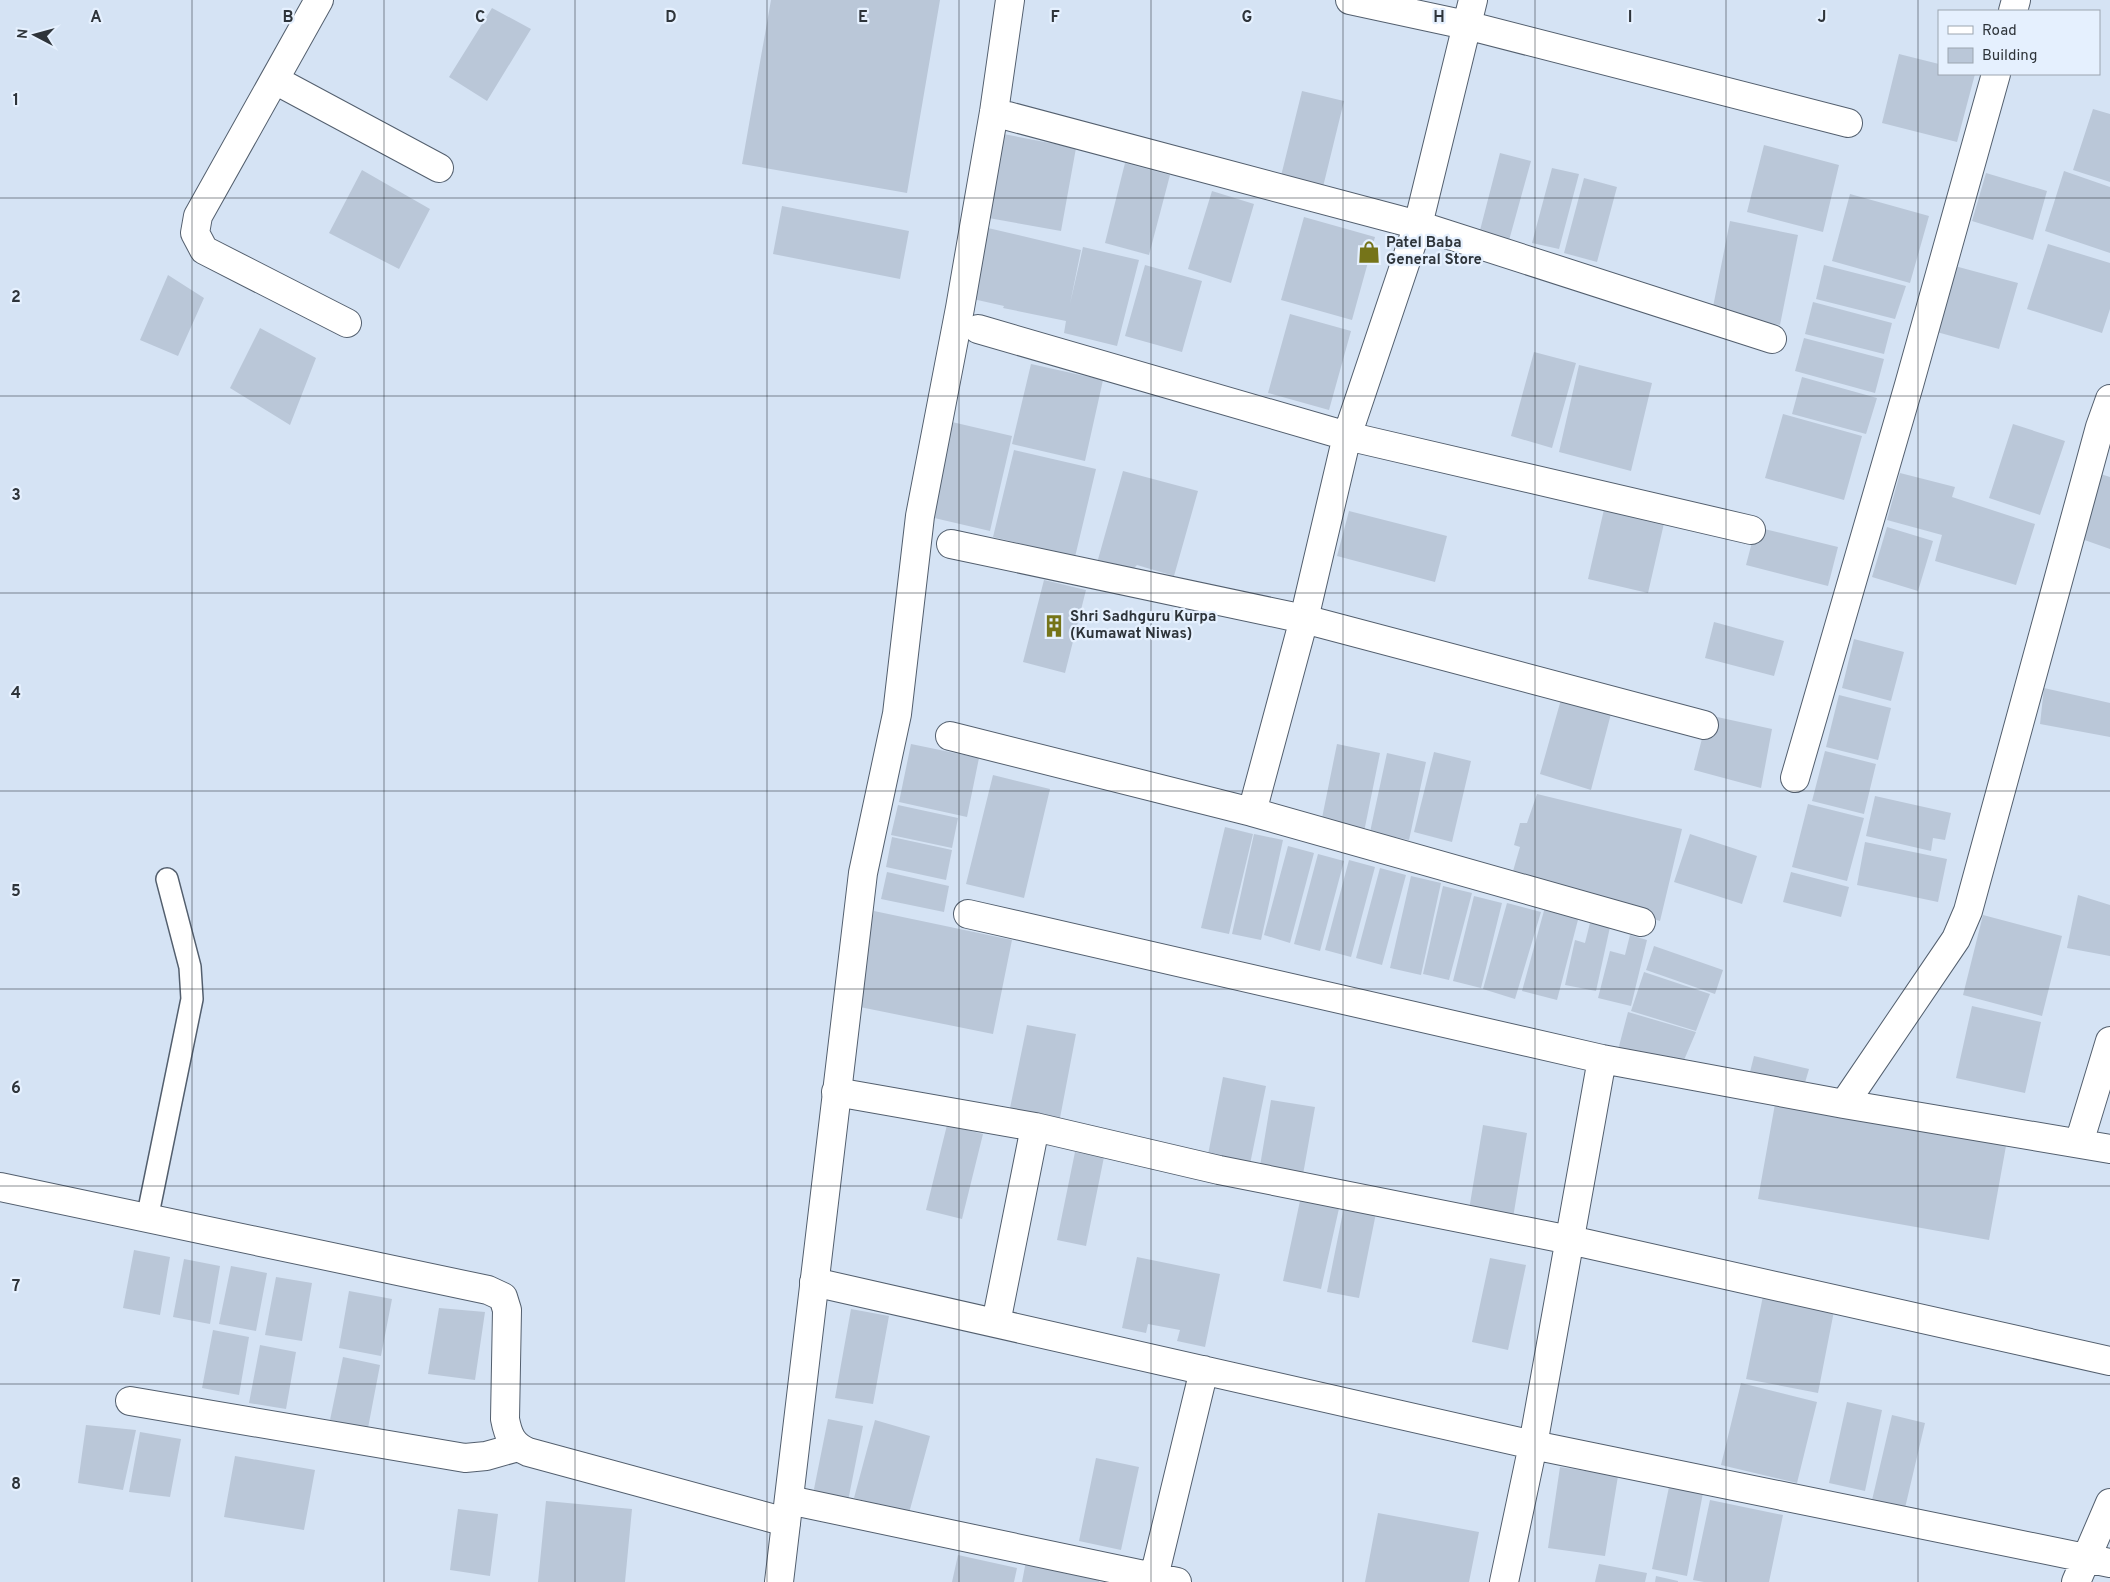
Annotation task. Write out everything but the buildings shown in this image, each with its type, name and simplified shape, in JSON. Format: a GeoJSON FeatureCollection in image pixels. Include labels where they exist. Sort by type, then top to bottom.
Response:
{"type":"FeatureCollection","features":[{"type":"Feature","properties":{"kind":"street"},"geometry":{"type":"LineString","coordinates":[[319,0],[198,216],[195,233],[204,250],[347,323]]}},
{"type":"Feature","properties":{"kind":"street"},"geometry":{"type":"LineString","coordinates":[[779,1582],[862,873],[897,714],[920,516],[994,112],[1010,0]]}},
{"type":"Feature","properties":{"kind":"street"},"geometry":{"type":"LineString","coordinates":[[1350,0],[1470,13],[1848,123]]}},
{"type":"Feature","properties":{"kind":"street"},"geometry":{"type":"LineString","coordinates":[[1252,812],[1304,619],[1347,436],[1418,225],[1470,13]]}},
{"type":"Feature","properties":{"kind":"street"},"geometry":{"type":"LineString","coordinates":[[1795,778],[1909,386],[1996,75]]}},
{"type":"Feature","properties":{"kind":"street"},"geometry":{"type":"LineString","coordinates":[[275,80],[439,168]]}},
{"type":"Feature","properties":{"kind":"street"},"geometry":{"type":"LineString","coordinates":[[1008,116],[1418,225],[1772,339]]}},
{"type":"Feature","properties":{"kind":"street"},"geometry":{"type":"LineString","coordinates":[[978,329],[1347,436],[1751,530]]}},
{"type":"Feature","properties":{"kind":"street"},"geometry":{"type":"LineString","coordinates":[[1844,1104],[1956,939],[1968,911],[2110,399]]}},
{"type":"Feature","properties":{"kind":"street"},"geometry":{"type":"LineString","coordinates":[[951,544],[1304,619],[1704,725]]}},
{"type":"Feature","properties":{"kind":"street"},"geometry":{"type":"LineString","coordinates":[[950,736],[1252,812],[1641,922]]}},
{"type":"Feature","properties":{"kind":"street"},"geometry":{"type":"LineString","coordinates":[[968,914],[1602,1059],[1844,1104],[2110,1149]]}},
{"type":"Feature","properties":{"kind":"street"},"geometry":{"type":"LineString","coordinates":[[2079,1143],[2110,1041]]}},
{"type":"Feature","properties":{"kind":"street"},"geometry":{"type":"LineString","coordinates":[[1504,1582],[1533,1445],[1602,1059]]}},
{"type":"Feature","properties":{"kind":"street"},"geometry":{"type":"LineString","coordinates":[[836,1092],[1035,1128],[1219,1170],[1570,1240],[2110,1361]]}},
{"type":"Feature","properties":{"kind":"street"},"geometry":{"type":"LineString","coordinates":[[996,1323],[1035,1128]]}},
{"type":"Feature","properties":{"kind":"street"},"geometry":{"type":"LineString","coordinates":[[0,1187],[488,1290],[503,1297],[507,1310],[505,1419],[508,1435],[518,1447],[528,1452],[787,1511],[1166,1580],[1204,1370]]}},
{"type":"Feature","properties":{"kind":"street"},"geometry":{"type":"LineString","coordinates":[[814,1282],[1533,1445],[2091,1568],[2110,1503]]}},
{"type":"Feature","properties":{"kind":"street"},"geometry":{"type":"LineString","coordinates":[[130,1401],[465,1458],[486,1456],[518,1447]]}},
{"type":"Feature","properties":{"kind":"lane"},"geometry":{"type":"LineString","coordinates":[[147,1218],[192,999],[190,967],[167,879]]}},
{"type":"Feature","properties":{"kind":"place","name":"Patel Baba General Store"},"geometry":{"type":"Point","coordinates":[1369,252]}},
{"type":"Feature","properties":{"kind":"place","name":"Shri Sadhguru Kurpa (Kumawat Niwas)"},"geometry":{"type":"Point","coordinates":[1054,626]}}]}
